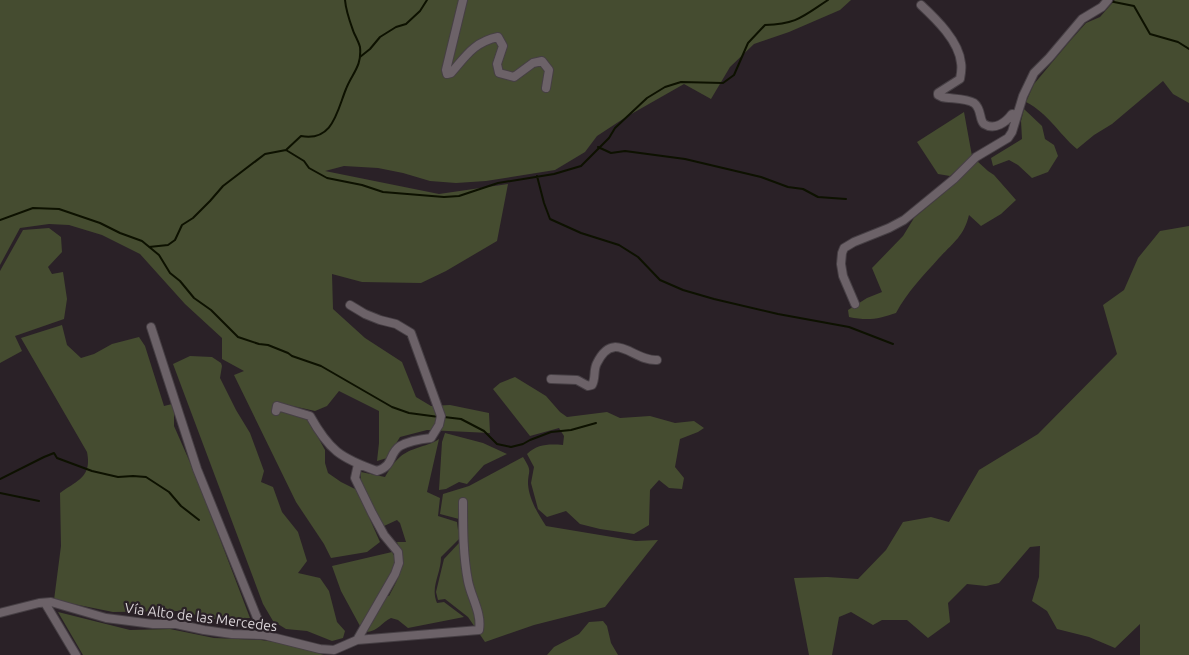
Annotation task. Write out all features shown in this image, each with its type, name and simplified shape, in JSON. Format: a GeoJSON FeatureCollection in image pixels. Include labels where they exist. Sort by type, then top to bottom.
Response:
{"type":"FeatureCollection","features":[{"type":"Feature","properties":{"kind":"street"},"geometry":{"type":"LineString","coordinates":[[463,0],[446,70],[447,74],[451,73],[471,49],[486,40],[498,38],[503,46],[497,64],[499,72],[514,77],[533,63],[542,61],[549,70],[546,88]]}},
{"type":"Feature","properties":{"kind":"street"},"geometry":{"type":"LineString","coordinates":[[855,304],[843,276],[841,264],[844,248],[904,220],[954,179],[976,157],[1008,138],[1012,132],[1023,96],[1034,73],[1082,18],[1102,7],[1108,0]]}},
{"type":"Feature","properties":{"kind":"street"},"geometry":{"type":"LineString","coordinates":[[921,5],[944,26],[962,62],[960,79],[938,95],[972,101],[979,107],[984,124],[998,126],[1006,122],[1012,114],[1017,115]]}},
{"type":"Feature","properties":{"kind":"street"},"geometry":{"type":"LineString","coordinates":[[276,410],[277,406],[283,406],[310,416],[326,442],[344,458],[377,471],[390,464],[400,446],[431,438],[439,425],[441,416],[411,333],[396,324],[365,314],[350,305]]}},
{"type":"Feature","properties":{"kind":"street"},"geometry":{"type":"LineString","coordinates":[[151,327],[197,469],[264,635]]}},
{"type":"Feature","properties":{"kind":"street"},"geometry":{"type":"LineString","coordinates":[[551,379],[577,380],[588,386],[592,385],[595,380],[596,365],[605,350],[615,347],[627,349],[650,360],[657,360]]}},
{"type":"Feature","properties":{"kind":"street"},"geometry":{"type":"LineString","coordinates":[[357,640],[398,567],[399,556],[395,547],[384,535],[355,478],[358,464]]}},
{"type":"Feature","properties":{"kind":"street","name":"Vía Alto de las Mercedes"},"geometry":{"type":"LineString","coordinates":[[0,613],[51,602],[106,618],[153,624],[176,624],[232,634],[264,635],[327,650],[334,650],[357,640],[479,630],[480,620],[468,582],[463,543],[463,502]]}},
{"type":"Feature","properties":{"kind":"street"},"geometry":{"type":"LineString","coordinates":[[45,603],[76,655]]}},
{"type":"Feature","properties":{"kind":"green space"},"geometry":{"type":"Polygon","coordinates":[[[0,0],[851,0],[840,10],[789,32],[754,44],[730,67],[711,99],[684,84],[597,136],[585,152],[555,170],[486,181],[456,183],[430,181],[378,168],[344,166],[325,171],[439,194],[508,184],[497,241],[446,271],[421,283],[362,282],[332,274],[333,309],[365,338],[402,362],[416,397],[431,406],[450,405],[489,413],[490,433],[427,430],[400,437],[387,458],[377,461],[379,411],[339,391],[327,406],[315,411],[275,402],[273,411],[286,412],[308,419],[325,450],[325,463],[328,473],[357,490],[380,542],[367,552],[331,558],[296,502],[234,375],[244,371],[222,359],[222,338],[185,304],[140,254],[102,235],[69,225],[49,224],[20,228],[0,265],[0,0]]]}},
{"type":"Feature","properties":{"kind":"green space"},"geometry":{"type":"Polygon","coordinates":[[[1115,0],[1189,0],[1189,103],[1173,94],[1163,81],[1112,124],[1094,135],[1077,149],[1041,112],[1026,102],[1034,84],[1070,41],[1086,23],[1100,17],[1115,0]]]}},
{"type":"Feature","properties":{"kind":"green space"},"geometry":{"type":"Polygon","coordinates":[[[1024,109],[1042,126],[1045,139],[1054,145],[1058,156],[1048,172],[1032,178],[1018,165],[1009,160],[993,166],[991,158],[1022,139],[1021,121],[1024,109]]]}},
{"type":"Feature","properties":{"kind":"green space"},"geometry":{"type":"Polygon","coordinates":[[[964,112],[972,156],[950,176],[938,174],[917,142],[964,112]]]}},
{"type":"Feature","properties":{"kind":"green space"},"geometry":{"type":"Polygon","coordinates":[[[977,161],[994,175],[1016,200],[1001,214],[981,226],[969,215],[957,239],[916,284],[896,313],[873,319],[849,317],[848,310],[867,298],[882,292],[872,268],[903,236],[914,218],[944,193],[977,161]]]}},
{"type":"Feature","properties":{"kind":"green space"},"geometry":{"type":"Polygon","coordinates":[[[1189,226],[1189,655],[1140,655],[1140,624],[1115,648],[1089,637],[1057,629],[1047,611],[1032,601],[1039,577],[1040,546],[1030,547],[999,583],[986,586],[967,584],[948,603],[950,622],[928,638],[907,620],[882,620],[873,625],[851,612],[839,617],[832,655],[809,655],[794,578],[827,577],[858,579],[886,550],[903,522],[931,517],[949,522],[979,470],[1038,434],[1117,354],[1103,305],[1124,290],[1138,258],[1160,231],[1189,226]]]}},
{"type":"Feature","properties":{"kind":"green space"},"geometry":{"type":"Polygon","coordinates":[[[49,228],[61,237],[62,252],[48,267],[52,274],[63,272],[67,299],[64,319],[15,336],[22,351],[0,363],[0,271],[23,230],[49,228]]]}},
{"type":"Feature","properties":{"kind":"green space"},"geometry":{"type":"Polygon","coordinates":[[[62,325],[67,345],[81,358],[94,354],[112,344],[139,337],[145,346],[164,406],[172,404],[174,426],[196,476],[250,618],[215,619],[178,611],[113,612],[54,600],[61,546],[60,493],[78,481],[85,473],[88,460],[87,452],[21,338],[62,325]]]}},
{"type":"Feature","properties":{"kind":"green space"},"geometry":{"type":"Polygon","coordinates":[[[190,356],[212,357],[221,363],[220,378],[250,433],[264,471],[261,482],[273,487],[282,512],[298,532],[307,561],[298,573],[320,578],[329,591],[337,622],[345,631],[343,638],[332,641],[307,631],[286,629],[273,621],[263,604],[173,364],[190,356]]]}},
{"type":"Feature","properties":{"kind":"green space"},"geometry":{"type":"Polygon","coordinates":[[[515,377],[546,396],[567,417],[607,412],[620,418],[650,416],[675,423],[694,421],[704,428],[680,439],[675,467],[684,478],[682,489],[669,488],[659,480],[650,490],[649,525],[634,534],[580,524],[566,511],[547,517],[538,509],[531,483],[534,467],[527,454],[535,448],[544,445],[563,445],[564,436],[559,428],[530,436],[493,389],[500,383],[515,377]]]}},
{"type":"Feature","properties":{"kind":"green space"},"geometry":{"type":"Polygon","coordinates":[[[445,433],[483,443],[507,454],[484,465],[467,484],[459,482],[446,489],[439,490],[442,442],[445,433]]]}},
{"type":"Feature","properties":{"kind":"green space"},"geometry":{"type":"Polygon","coordinates":[[[439,439],[427,492],[440,498],[438,516],[457,522],[458,530],[459,519],[440,514],[443,494],[469,486],[523,457],[529,469],[528,484],[532,501],[546,526],[636,541],[658,540],[605,607],[534,625],[485,642],[468,617],[445,599],[438,600],[436,592],[444,559],[459,543],[459,539],[441,557],[435,586],[435,597],[437,603],[444,602],[464,617],[408,628],[398,620],[391,618],[374,630],[367,632],[385,595],[389,596],[401,570],[400,550],[397,542],[406,542],[400,523],[397,520],[384,526],[376,514],[362,485],[361,472],[385,477],[401,456],[439,439]]]}},
{"type":"Feature","properties":{"kind":"green space"},"geometry":{"type":"Polygon","coordinates":[[[392,552],[395,557],[394,569],[360,626],[341,591],[332,566],[392,552]]]}},
{"type":"Feature","properties":{"kind":"green space"},"geometry":{"type":"Polygon","coordinates":[[[58,612],[130,630],[170,629],[214,638],[261,640],[289,644],[324,655],[83,655],[58,612]]]}},
{"type":"Feature","properties":{"kind":"green space"},"geometry":{"type":"Polygon","coordinates":[[[603,621],[607,626],[611,643],[618,655],[547,655],[554,647],[579,634],[589,622],[603,621]]]}},
{"type":"Feature","properties":{"kind":"waterway"},"geometry":{"type":"LineString","coordinates":[[286,150],[301,136],[312,137],[327,130],[336,115],[348,83],[360,60],[360,47],[348,17],[345,0]]}},
{"type":"Feature","properties":{"kind":"waterway"},"geometry":{"type":"LineString","coordinates":[[360,57],[380,37],[396,27],[406,24],[420,11],[427,0]]}},
{"type":"Feature","properties":{"kind":"waterway"},"geometry":{"type":"LineString","coordinates":[[149,247],[168,245],[175,240],[182,225],[193,218],[223,186],[265,154],[286,150],[304,161],[309,168],[327,178],[362,185],[383,192],[444,197],[459,196],[498,183],[554,174],[581,166],[609,138],[615,128],[647,98],[665,87],[681,82],[723,83],[734,75],[748,43],[765,25],[792,21],[828,0]]}},
{"type":"Feature","properties":{"kind":"waterway"},"geometry":{"type":"LineString","coordinates":[[1109,1],[1134,6],[1150,34],[1178,42],[1189,49]]}},
{"type":"Feature","properties":{"kind":"waterway"},"geometry":{"type":"LineString","coordinates":[[598,147],[611,153],[625,151],[685,159],[761,177],[788,187],[803,189],[818,197],[846,199]]}},
{"type":"Feature","properties":{"kind":"waterway"},"geometry":{"type":"LineString","coordinates":[[537,176],[550,219],[581,233],[619,245],[638,257],[660,280],[683,290],[714,299],[778,314],[849,327],[893,344]]}},
{"type":"Feature","properties":{"kind":"waterway"},"geometry":{"type":"LineString","coordinates":[[0,220],[33,208],[59,209],[100,223],[142,241],[159,255],[170,273],[180,281],[194,298],[211,310],[238,337],[268,345],[321,366],[392,407],[409,413],[439,417]]}},
{"type":"Feature","properties":{"kind":"waterway"},"geometry":{"type":"LineString","coordinates":[[444,417],[461,419],[484,431],[497,444],[511,447],[551,432],[571,430],[596,423]]}},
{"type":"Feature","properties":{"kind":"waterway"},"geometry":{"type":"LineString","coordinates":[[0,479],[54,453],[57,458],[92,471],[118,477],[146,477],[169,492],[181,506],[199,520]]}},
{"type":"Feature","properties":{"kind":"waterway"},"geometry":{"type":"LineString","coordinates":[[0,493],[39,501]]}}]}
